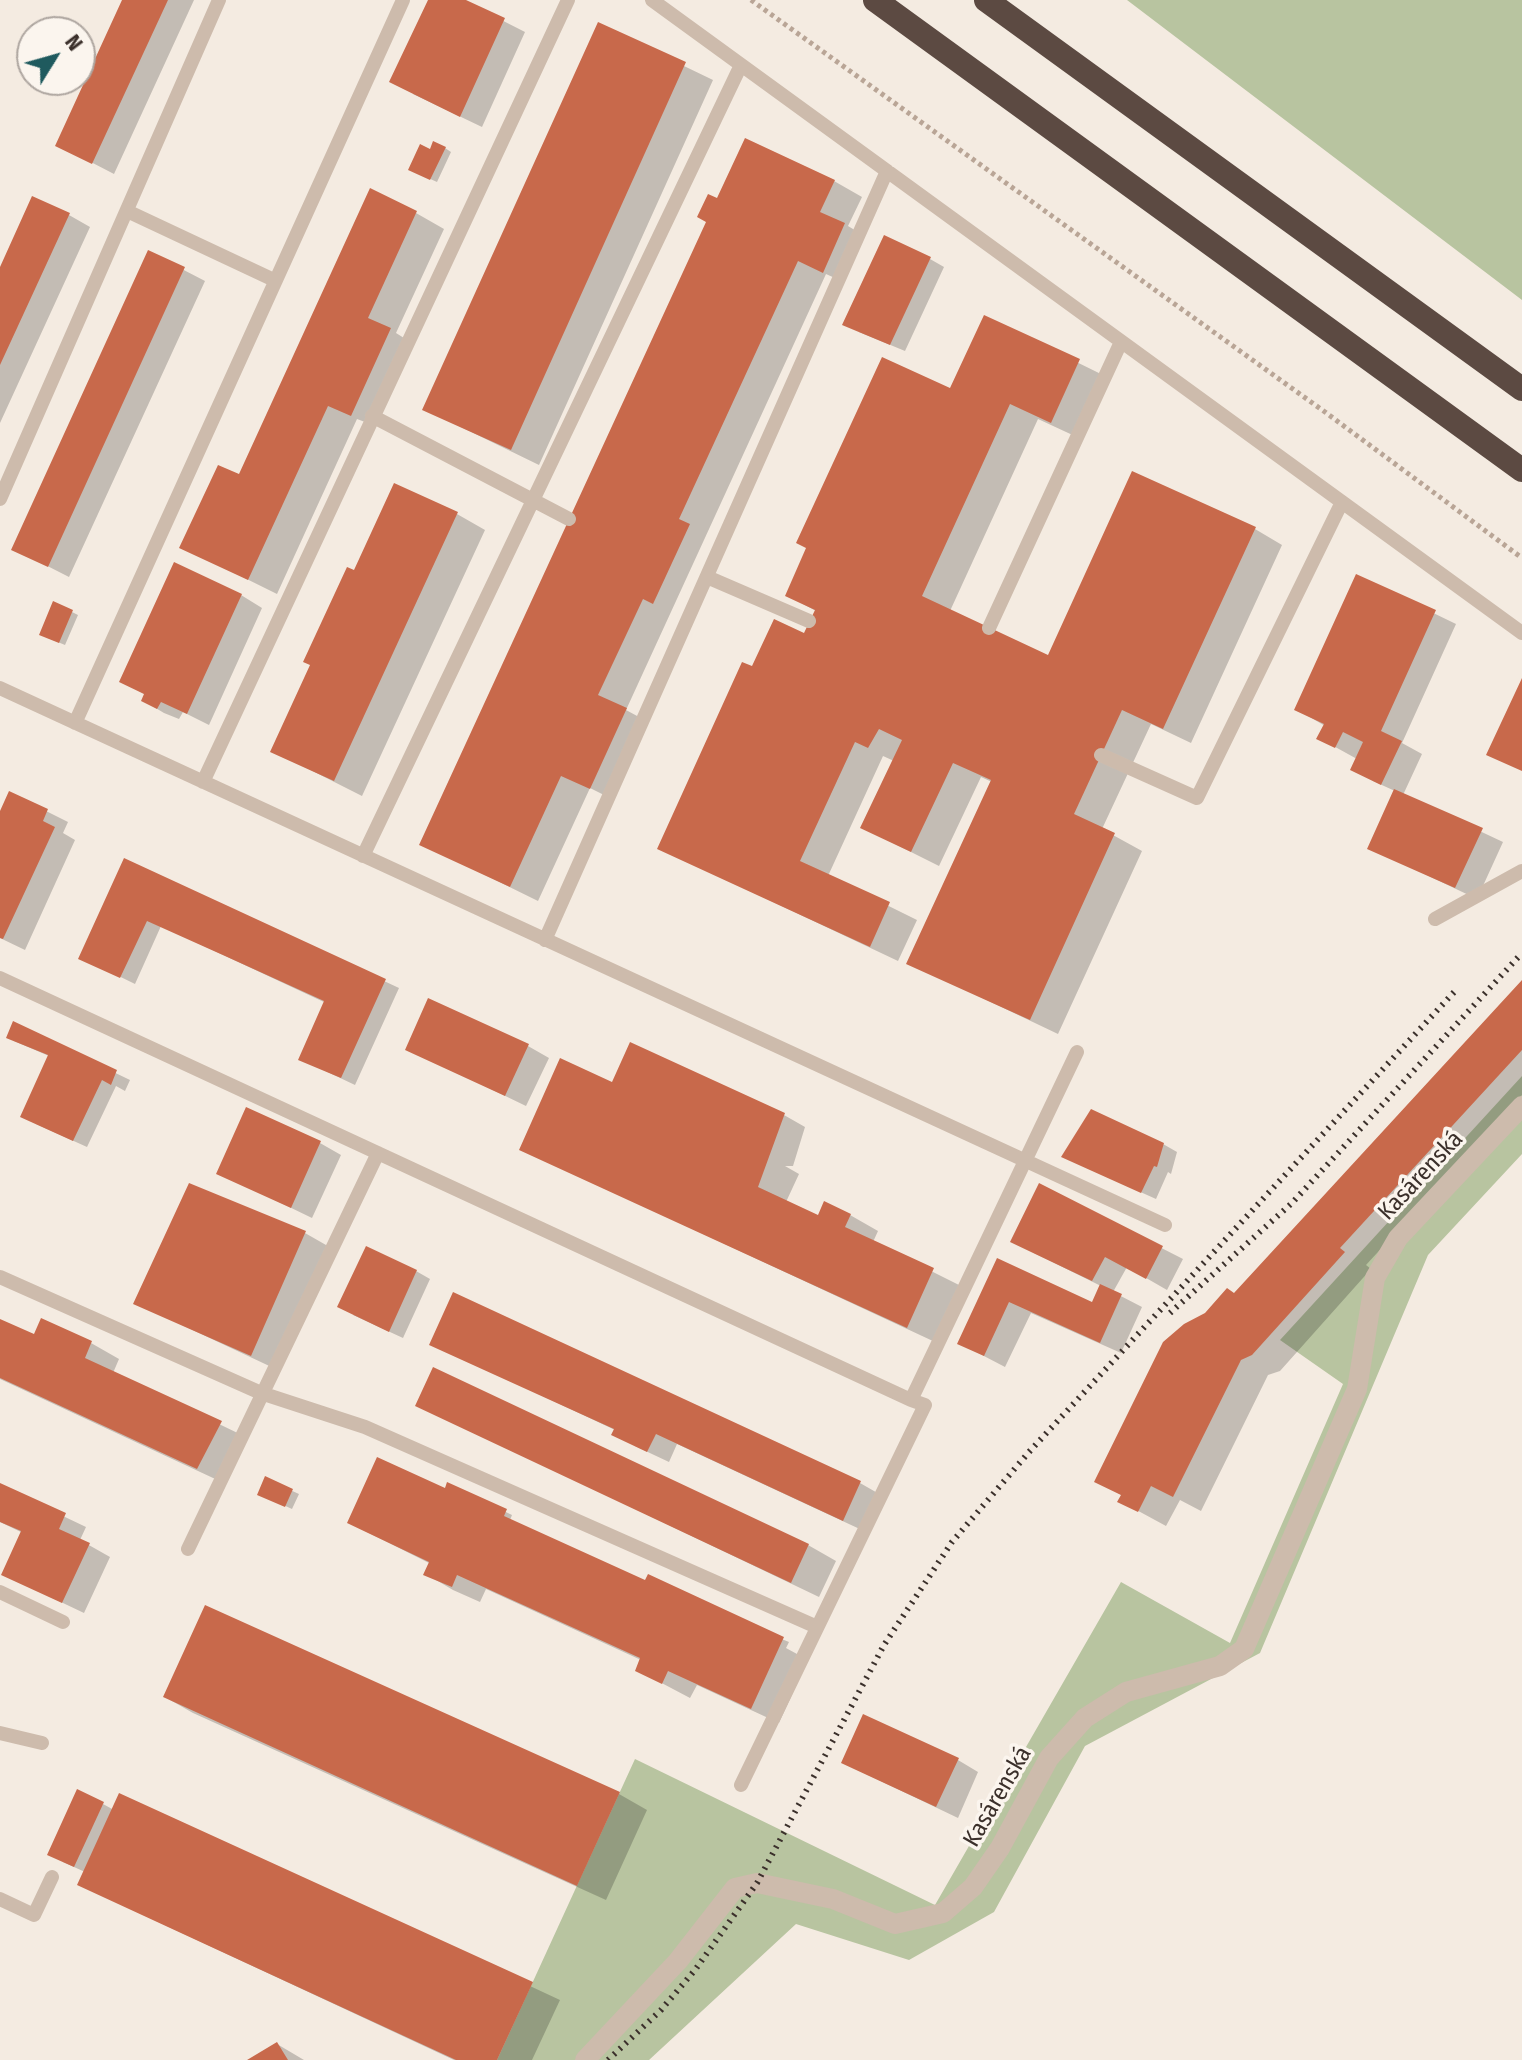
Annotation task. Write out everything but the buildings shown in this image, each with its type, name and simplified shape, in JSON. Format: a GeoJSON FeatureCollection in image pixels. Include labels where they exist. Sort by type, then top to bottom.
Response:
{"type":"FeatureCollection","features":[{"type":"Feature","properties":{"kind":"highway"},"geometry":{"type":"LineString","coordinates":[[875,0],[1522,470]]}},
{"type":"Feature","properties":{"kind":"highway"},"geometry":{"type":"LineString","coordinates":[[986,0],[1522,389]]}},
{"type":"Feature","properties":{"kind":"street","name":"Kasárenská"},"geometry":{"type":"LineString","coordinates":[[585,2060],[678,1961],[735,1888],[757,1883],[833,1899],[895,1924],[943,1913],[973,1887],[1000,1848],[1049,1758],[1085,1718],[1126,1692],[1220,1666],[1244,1649],[1357,1389],[1375,1278],[1398,1238],[1522,1106]]}},
{"type":"Feature","properties":{"kind":"lane"},"geometry":{"type":"LineString","coordinates":[[0,499],[219,0]]}},
{"type":"Feature","properties":{"kind":"lane"},"geometry":{"type":"LineString","coordinates":[[75,723],[403,0]]}},
{"type":"Feature","properties":{"kind":"lane"},"geometry":{"type":"LineString","coordinates":[[203,782],[568,0]]}},
{"type":"Feature","properties":{"kind":"lane"},"geometry":{"type":"LineString","coordinates":[[652,0],[1522,633]]}},
{"type":"Feature","properties":{"kind":"lane"},"geometry":{"type":"LineString","coordinates":[[363,856],[741,65]]}},
{"type":"Feature","properties":{"kind":"lane"},"geometry":{"type":"LineString","coordinates":[[545,940],[887,171]]}},
{"type":"Feature","properties":{"kind":"lane"},"geometry":{"type":"LineString","coordinates":[[127,211],[274,280]]}},
{"type":"Feature","properties":{"kind":"lane"},"geometry":{"type":"LineString","coordinates":[[989,628],[1121,342]]}},
{"type":"Feature","properties":{"kind":"lane"},"geometry":{"type":"LineString","coordinates":[[372,416],[569,519]]}},
{"type":"Feature","properties":{"kind":"lane"},"geometry":{"type":"LineString","coordinates":[[1101,755],[1197,798],[1342,502]]}},
{"type":"Feature","properties":{"kind":"lane"},"geometry":{"type":"LineString","coordinates":[[707,577],[809,621]]}},
{"type":"Feature","properties":{"kind":"lane"},"geometry":{"type":"LineString","coordinates":[[0,688],[1165,1225]]}},
{"type":"Feature","properties":{"kind":"lane"},"geometry":{"type":"LineString","coordinates":[[1435,919],[1522,871]]}},
{"type":"Feature","properties":{"kind":"lane"},"geometry":{"type":"LineString","coordinates":[[0,978],[925,1405],[741,1785]]}},
{"type":"Feature","properties":{"kind":"lane"},"geometry":{"type":"LineString","coordinates":[[911,1400],[1077,1052]]}},
{"type":"Feature","properties":{"kind":"lane"},"geometry":{"type":"LineString","coordinates":[[188,1549],[378,1153]]}},
{"type":"Feature","properties":{"kind":"lane"},"geometry":{"type":"LineString","coordinates":[[0,1277],[261,1393],[365,1427],[817,1627]]}},
{"type":"Feature","properties":{"kind":"lane"},"geometry":{"type":"LineString","coordinates":[[0,1592],[63,1622]]}},
{"type":"Feature","properties":{"kind":"lane"},"geometry":{"type":"LineString","coordinates":[[0,1733],[42,1743]]}},
{"type":"Feature","properties":{"kind":"lane"},"geometry":{"type":"LineString","coordinates":[[0,1899],[34,1915],[52,1877]]}},
{"type":"Feature","properties":{"kind":"path"},"geometry":{"type":"LineString","coordinates":[[751,0],[1312,402],[1522,558]]}},
{"type":"Feature","properties":{"kind":"green space"},"geometry":{"type":"Polygon","coordinates":[[[1127,0],[1522,0],[1522,300],[1127,0]]]}},
{"type":"Feature","properties":{"kind":"green space"},"geometry":{"type":"Polygon","coordinates":[[[1522,1076],[1522,1154],[1428,1255],[1260,1653],[1085,1746],[994,1912],[909,1960],[796,1924],[649,2060],[497,2060],[635,1759],[935,1905],[1121,1582],[1230,1643],[1343,1384],[1280,1340],[1522,1076]]]}},
{"type":"Feature","properties":{"kind":"railway"},"geometry":{"type":"LineString","coordinates":[[1170,1313],[1292,1203],[1522,953]]}},
{"type":"Feature","properties":{"kind":"railway"},"geometry":{"type":"LineString","coordinates":[[608,2060],[661,2010],[695,1970],[757,1883],[884,1645],[952,1542],[1029,1452],[1456,990]]}}]}
